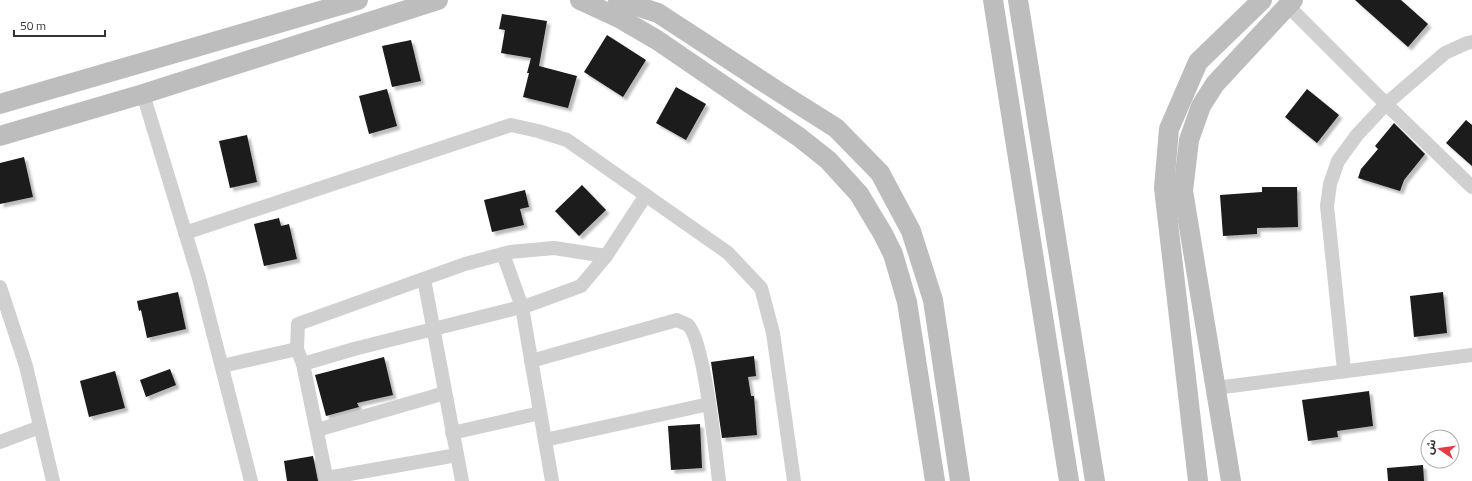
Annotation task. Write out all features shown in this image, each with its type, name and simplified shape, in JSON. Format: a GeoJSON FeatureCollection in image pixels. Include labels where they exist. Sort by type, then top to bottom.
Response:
{"type":"FeatureCollection","features":[{"type":"Feature","properties":{"kind":"street"},"geometry":{"type":"LineString","coordinates":[[0,104],[358,0]]}},
{"type":"Feature","properties":{"kind":"street"},"geometry":{"type":"LineString","coordinates":[[0,136],[143,94],[438,0]]}},
{"type":"Feature","properties":{"kind":"street"},"geometry":{"type":"LineString","coordinates":[[580,0],[621,19],[657,40],[799,137],[828,160],[860,194],[893,254],[907,302],[935,481]]}},
{"type":"Feature","properties":{"kind":"street"},"geometry":{"type":"LineString","coordinates":[[618,0],[658,14],[836,128],[880,173],[911,231],[933,300],[960,481]]}},
{"type":"Feature","properties":{"kind":"street"},"geometry":{"type":"LineString","coordinates":[[993,0],[1069,481]]}},
{"type":"Feature","properties":{"kind":"street"},"geometry":{"type":"LineString","coordinates":[[1018,0],[1095,481]]}},
{"type":"Feature","properties":{"kind":"street"},"geometry":{"type":"LineString","coordinates":[[1198,481],[1164,188],[1169,129],[1198,62],[1262,0]]}},
{"type":"Feature","properties":{"kind":"street"},"geometry":{"type":"LineString","coordinates":[[1231,481],[1183,191],[1189,140],[1201,106],[1215,84],[1291,3],[1386,104],[1472,187]]}},
{"type":"Feature","properties":{"kind":"street"},"geometry":{"type":"LineString","coordinates":[[1344,370],[1327,206],[1330,184],[1338,161],[1357,136],[1386,104],[1445,53],[1467,42],[1472,42]]}},
{"type":"Feature","properties":{"kind":"street"},"geometry":{"type":"LineString","coordinates":[[143,94],[199,278],[251,481]]}},
{"type":"Feature","properties":{"kind":"street"},"geometry":{"type":"LineString","coordinates":[[185,233],[511,125],[538,130],[567,140],[728,253],[762,288],[773,333],[794,481]]}},
{"type":"Feature","properties":{"kind":"street"},"geometry":{"type":"LineString","coordinates":[[303,364],[522,307],[581,286],[606,256],[646,195]]}},
{"type":"Feature","properties":{"kind":"street"},"geometry":{"type":"LineString","coordinates":[[457,455],[327,480],[303,364],[297,349],[298,324],[464,264],[503,254],[554,248],[606,256]]}},
{"type":"Feature","properties":{"kind":"street"},"geometry":{"type":"LineString","coordinates":[[503,254],[522,307],[552,481]]}},
{"type":"Feature","properties":{"kind":"street"},"geometry":{"type":"LineString","coordinates":[[424,278],[462,481]]}},
{"type":"Feature","properties":{"kind":"street"},"geometry":{"type":"LineString","coordinates":[[0,286],[26,366],[53,481]]}},
{"type":"Feature","properties":{"kind":"street"},"geometry":{"type":"LineString","coordinates":[[531,361],[677,320],[688,326],[695,340],[704,374],[719,481]]}},
{"type":"Feature","properties":{"kind":"street"},"geometry":{"type":"LineString","coordinates":[[222,366],[297,349]]}},
{"type":"Feature","properties":{"kind":"street"},"geometry":{"type":"LineString","coordinates":[[1216,388],[1344,370],[1472,355]]}},
{"type":"Feature","properties":{"kind":"street"},"geometry":{"type":"LineString","coordinates":[[317,430],[445,393]]}},
{"type":"Feature","properties":{"kind":"street"},"geometry":{"type":"LineString","coordinates":[[545,440],[709,404]]}},
{"type":"Feature","properties":{"kind":"street"},"geometry":{"type":"LineString","coordinates":[[452,433],[540,413]]}},
{"type":"Feature","properties":{"kind":"street"},"geometry":{"type":"LineString","coordinates":[[0,442],[40,427]]}},
{"type":"Feature","properties":{"kind":"building"},"geometry":{"type":"Polygon","coordinates":[[[1355,0],[1401,0],[1428,24],[1408,47],[1355,0]]]}},
{"type":"Feature","properties":{"kind":"building"},"geometry":{"type":"Polygon","coordinates":[[[502,14],[547,21],[539,66],[577,76],[568,108],[523,97],[531,58],[501,53],[505,30],[499,29],[502,14]]]}},
{"type":"Feature","properties":{"kind":"building"},"geometry":{"type":"Polygon","coordinates":[[[607,35],[646,60],[623,97],[584,72],[607,35]]]}},
{"type":"Feature","properties":{"kind":"building"},"geometry":{"type":"Polygon","coordinates":[[[411,40],[421,81],[392,87],[382,46],[411,40]]]}},
{"type":"Feature","properties":{"kind":"building"},"geometry":{"type":"Polygon","coordinates":[[[676,87],[706,104],[686,140],[656,123],[676,87]]]}},
{"type":"Feature","properties":{"kind":"building"},"geometry":{"type":"Polygon","coordinates":[[[387,89],[397,126],[369,134],[359,96],[387,89]]]}},
{"type":"Feature","properties":{"kind":"building"},"geometry":{"type":"Polygon","coordinates":[[[1307,89],[1339,115],[1317,143],[1285,117],[1307,89]]]}},
{"type":"Feature","properties":{"kind":"building"},"geometry":{"type":"Polygon","coordinates":[[[1466,120],[1472,125],[1472,166],[1446,143],[1466,120]]]}},
{"type":"Feature","properties":{"kind":"building"},"geometry":{"type":"Polygon","coordinates":[[[1394,123],[1425,154],[1404,180],[1400,191],[1358,178],[1361,169],[1378,149],[1375,146],[1394,123]]]}},
{"type":"Feature","properties":{"kind":"building"},"geometry":{"type":"Polygon","coordinates":[[[247,135],[257,182],[230,188],[219,141],[247,135]]]}},
{"type":"Feature","properties":{"kind":"building"},"geometry":{"type":"Polygon","coordinates":[[[24,157],[33,197],[0,204],[0,163],[24,157]]]}},
{"type":"Feature","properties":{"kind":"building"},"geometry":{"type":"Polygon","coordinates":[[[582,185],[606,210],[579,236],[555,211],[582,185]]]}},
{"type":"Feature","properties":{"kind":"building"},"geometry":{"type":"Polygon","coordinates":[[[1262,187],[1297,187],[1298,227],[1257,228],[1257,234],[1223,236],[1220,195],[1262,192],[1262,187]]]}},
{"type":"Feature","properties":{"kind":"building"},"geometry":{"type":"Polygon","coordinates":[[[525,190],[529,207],[520,209],[524,225],[492,232],[484,200],[525,190]]]}},
{"type":"Feature","properties":{"kind":"building"},"geometry":{"type":"Polygon","coordinates":[[[279,218],[281,226],[289,224],[297,259],[264,266],[254,224],[279,218]]]}},
{"type":"Feature","properties":{"kind":"building"},"geometry":{"type":"Polygon","coordinates":[[[178,292],[186,329],[147,338],[141,310],[139,311],[137,301],[178,292]]]}},
{"type":"Feature","properties":{"kind":"building"},"geometry":{"type":"Polygon","coordinates":[[[1443,292],[1447,333],[1414,337],[1410,296],[1443,292]]]}},
{"type":"Feature","properties":{"kind":"building"},"geometry":{"type":"Polygon","coordinates":[[[754,356],[756,376],[748,377],[751,396],[754,396],[757,435],[722,438],[711,362],[754,356]]]}},
{"type":"Feature","properties":{"kind":"building"},"geometry":{"type":"Polygon","coordinates":[[[384,357],[393,395],[357,403],[359,407],[326,416],[315,375],[384,357]]]}},
{"type":"Feature","properties":{"kind":"building"},"geometry":{"type":"Polygon","coordinates":[[[170,369],[176,385],[146,397],[140,380],[170,369]]]}},
{"type":"Feature","properties":{"kind":"building"},"geometry":{"type":"Polygon","coordinates":[[[115,371],[125,408],[89,417],[80,381],[115,371]]]}},
{"type":"Feature","properties":{"kind":"building"},"geometry":{"type":"Polygon","coordinates":[[[1369,391],[1373,426],[1337,431],[1338,437],[1308,441],[1302,400],[1369,391]]]}},
{"type":"Feature","properties":{"kind":"building"},"geometry":{"type":"Polygon","coordinates":[[[700,424],[702,468],[671,470],[668,426],[700,424]]]}},
{"type":"Feature","properties":{"kind":"building"},"geometry":{"type":"Polygon","coordinates":[[[313,456],[318,481],[287,481],[284,461],[313,456]]]}},
{"type":"Feature","properties":{"kind":"building"},"geometry":{"type":"Polygon","coordinates":[[[1420,465],[1420,469],[1423,469],[1424,481],[1388,481],[1387,468],[1420,465]]]}}]}
